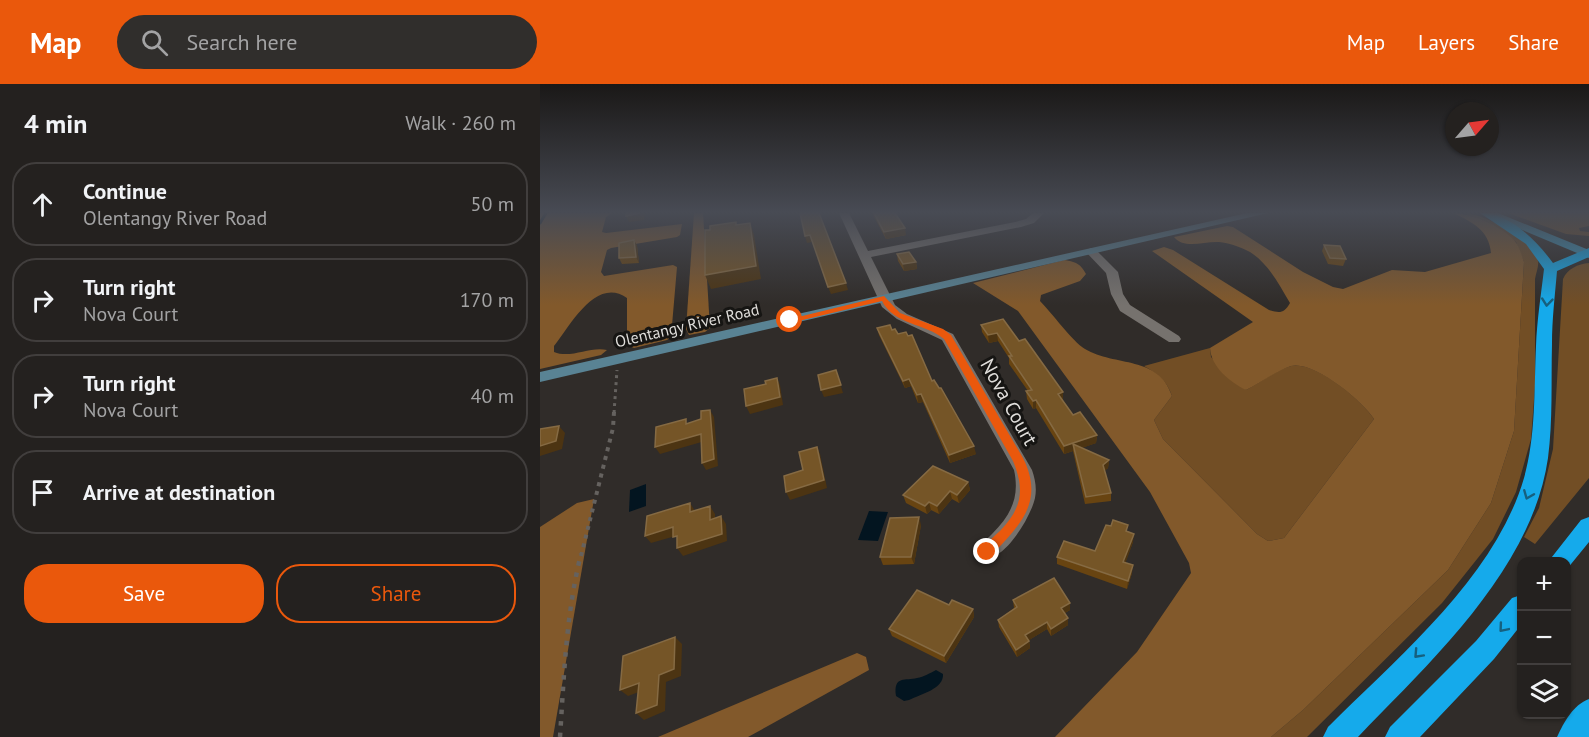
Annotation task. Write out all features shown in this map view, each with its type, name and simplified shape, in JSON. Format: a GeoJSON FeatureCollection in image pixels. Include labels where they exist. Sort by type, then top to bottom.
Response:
{"type":"FeatureCollection","features":[{"type":"Feature","properties":{"kind":"highway"},"geometry":{"type":"LineString","coordinates":[[1338,737],[1456,613],[1501,555],[1514,530],[1534,480],[1541,440],[1545,324],[1551,269],[1532,243]]}},
{"type":"Feature","properties":{"kind":"highway"},"geometry":{"type":"LineString","coordinates":[[1551,269],[1588,253]]}},
{"type":"Feature","properties":{"kind":"highway"},"geometry":{"type":"LineString","coordinates":[[1562,557],[1589,526]]}},
{"type":"Feature","properties":{"kind":"highway"},"geometry":{"type":"LineString","coordinates":[[1400,737],[1485,650],[1517,611]]}},
{"type":"Feature","properties":{"kind":"highway"},"geometry":{"type":"LineString","coordinates":[[1572,737],[1589,713]]}},
{"type":"Feature","properties":{"kind":"main road","name":"Olentangy River Road"},"geometry":{"type":"LineString","coordinates":[[540,377],[1125,243]]}},
{"type":"Feature","properties":{"kind":"main road"},"geometry":{"type":"LineString","coordinates":[[1564,243],[1588,253]]}},
{"type":"Feature","properties":{"kind":"street"},"geometry":{"type":"LineString","coordinates":[[859,243],[884,299]]}},
{"type":"Feature","properties":{"kind":"street"},"geometry":{"type":"LineString","coordinates":[[864,255],[923,243]]}},
{"type":"Feature","properties":{"kind":"street"},"geometry":{"type":"LineString","coordinates":[[1091,251],[1112,272],[1117,294],[1125,308],[1174,339]]}},
{"type":"Feature","properties":{"kind":"street","name":"Nova Court"},"geometry":{"type":"LineString","coordinates":[[884,299],[897,315],[940,331],[948,337],[1023,470],[1027,487],[1024,504],[1009,532],[987,552]]}},
{"type":"Feature","properties":{"kind":"path"},"geometry":{"type":"LineString","coordinates":[[560,737],[567,635],[574,584],[613,428],[618,360]]}},
{"type":"Feature","properties":{"kind":"shaded area"},"geometry":{"type":"Polygon","coordinates":[[[540,243],[638,243],[607,250],[601,272],[604,276],[673,265],[677,267],[671,337],[667,340],[634,348],[627,345],[627,298],[616,293],[605,293],[594,298],[576,316],[554,346],[554,352],[567,354],[607,350],[601,355],[540,369],[540,243]]]}},
{"type":"Feature","properties":{"kind":"shaded area"},"geometry":{"type":"Polygon","coordinates":[[[692,243],[705,243],[710,328],[705,332],[689,335],[686,329],[692,243]]]}},
{"type":"Feature","properties":{"kind":"shaded area"},"geometry":{"type":"Polygon","coordinates":[[[1225,243],[1259,243],[1303,272],[1333,287],[1343,289],[1392,270],[1425,272],[1491,253],[1490,245],[1517,243],[1524,262],[1514,431],[1491,503],[1448,570],[1303,710],[1271,737],[1055,737],[1137,652],[1191,573],[1189,563],[1150,492],[1018,311],[973,283],[1064,260],[1080,265],[1086,274],[1080,281],[1041,295],[1040,301],[1085,349],[1097,355],[1147,368],[1166,383],[1172,396],[1154,420],[1163,439],[1257,534],[1268,541],[1284,538],[1374,419],[1349,393],[1312,369],[1291,366],[1246,390],[1234,383],[1218,368],[1210,348],[1253,322],[1152,251],[1164,247],[1173,250],[1269,310],[1281,312],[1290,303],[1268,269],[1250,252],[1225,243]]]}},
{"type":"Feature","properties":{"kind":"shaded area"},"geometry":{"type":"Polygon","coordinates":[[[1517,243],[1526,243],[1538,261],[1535,279],[1535,386],[1531,439],[1516,492],[1493,539],[1442,603],[1307,737],[1271,737],[1303,710],[1448,570],[1491,503],[1514,431],[1524,262],[1517,243]]]}},
{"type":"Feature","properties":{"kind":"shaded area"},"geometry":{"type":"Polygon","coordinates":[[[1589,263],[1589,478],[1535,544],[1524,537],[1539,508],[1553,449],[1563,279],[1573,268],[1589,263]]]}},
{"type":"Feature","properties":{"kind":"shaded area"},"geometry":{"type":"Polygon","coordinates":[[[1210,348],[1211,357],[1246,390],[1285,368],[1301,366],[1324,375],[1337,384],[1360,402],[1374,419],[1284,538],[1268,541],[1257,534],[1163,439],[1154,420],[1172,396],[1161,378],[1144,366],[1210,348]]]}},
{"type":"Feature","properties":{"kind":"shaded area"},"geometry":{"type":"Polygon","coordinates":[[[594,499],[553,737],[540,737],[540,527],[577,503],[594,499]]]}},
{"type":"Feature","properties":{"kind":"shaded area"},"geometry":{"type":"Polygon","coordinates":[[[857,653],[866,657],[869,670],[748,737],[658,737],[857,653]]]}},
{"type":"Feature","properties":{"kind":"water"},"geometry":{"type":"Polygon","coordinates":[[[646,484],[646,506],[629,512],[630,490],[646,484]]]}},
{"type":"Feature","properties":{"kind":"water"},"geometry":{"type":"Polygon","coordinates":[[[869,511],[888,512],[878,541],[858,540],[869,511]]]}},
{"type":"Feature","properties":{"kind":"water"},"geometry":{"type":"Polygon","coordinates":[[[936,670],[943,674],[940,684],[936,687],[909,700],[904,701],[896,696],[896,685],[901,680],[922,677],[936,670]]]}},
{"type":"Feature","properties":{"kind":"building"},"geometry":{"type":"Polygon","coordinates":[[[619,243],[634,243],[636,257],[619,258],[619,243]]]}},
{"type":"Feature","properties":{"kind":"building"},"geometry":{"type":"Polygon","coordinates":[[[705,243],[753,243],[756,266],[705,275],[705,243]]]}},
{"type":"Feature","properties":{"kind":"building"},"geometry":{"type":"Polygon","coordinates":[[[813,243],[831,243],[846,283],[828,287],[813,243]]]}},
{"type":"Feature","properties":{"kind":"building"},"geometry":{"type":"Polygon","coordinates":[[[1324,245],[1340,246],[1346,259],[1330,258],[1324,245]]]}},
{"type":"Feature","properties":{"kind":"building"},"geometry":{"type":"Polygon","coordinates":[[[909,252],[916,262],[903,264],[897,254],[909,252]]]}},
{"type":"Feature","properties":{"kind":"building"},"geometry":{"type":"Polygon","coordinates":[[[1003,319],[1019,341],[1025,339],[1063,392],[1058,394],[1073,415],[1080,412],[1097,435],[1064,446],[1036,400],[1033,401],[1026,391],[1032,390],[1009,356],[1012,356],[997,333],[988,335],[981,325],[1003,319]]]}},
{"type":"Feature","properties":{"kind":"building"},"geometry":{"type":"Polygon","coordinates":[[[890,325],[892,330],[895,329],[898,334],[906,332],[908,336],[912,335],[932,381],[934,380],[941,388],[974,446],[949,455],[921,394],[917,395],[909,379],[903,381],[877,328],[890,325]]]}},
{"type":"Feature","properties":{"kind":"building"},"geometry":{"type":"Polygon","coordinates":[[[836,370],[841,385],[821,390],[818,375],[836,370]]]}},
{"type":"Feature","properties":{"kind":"building"},"geometry":{"type":"Polygon","coordinates":[[[777,378],[780,397],[746,406],[744,389],[766,384],[765,381],[777,378]]]}},
{"type":"Feature","properties":{"kind":"building"},"geometry":{"type":"Polygon","coordinates":[[[710,410],[714,459],[702,463],[701,434],[655,447],[656,427],[686,419],[686,424],[701,419],[701,411],[710,410]]]}},
{"type":"Feature","properties":{"kind":"building"},"geometry":{"type":"Polygon","coordinates":[[[559,426],[556,441],[540,446],[540,429],[559,426]]]}},
{"type":"Feature","properties":{"kind":"building"},"geometry":{"type":"Polygon","coordinates":[[[1073,444],[1109,460],[1103,465],[1111,493],[1086,497],[1073,444]]]}},
{"type":"Feature","properties":{"kind":"building"},"geometry":{"type":"Polygon","coordinates":[[[817,447],[824,480],[786,492],[784,476],[803,470],[799,452],[817,447]]]}},
{"type":"Feature","properties":{"kind":"building"},"geometry":{"type":"Polygon","coordinates":[[[933,466],[968,482],[957,495],[950,491],[937,506],[929,502],[925,506],[903,495],[933,466]]]}},
{"type":"Feature","properties":{"kind":"building"},"geometry":{"type":"Polygon","coordinates":[[[690,503],[690,512],[710,506],[710,520],[721,516],[722,534],[677,548],[677,536],[673,537],[673,527],[645,536],[647,516],[690,503]]]}},
{"type":"Feature","properties":{"kind":"building"},"geometry":{"type":"Polygon","coordinates":[[[919,517],[911,557],[880,557],[890,518],[919,517]]]}},
{"type":"Feature","properties":{"kind":"building"},"geometry":{"type":"Polygon","coordinates":[[[1113,520],[1128,525],[1126,531],[1134,534],[1123,562],[1133,565],[1128,581],[1057,557],[1064,541],[1095,551],[1106,525],[1111,526],[1113,520]]]}},
{"type":"Feature","properties":{"kind":"building"},"geometry":{"type":"Polygon","coordinates":[[[1054,578],[1070,603],[1061,608],[1068,618],[1051,629],[1047,622],[1025,635],[1029,641],[1016,650],[998,620],[1017,607],[1013,600],[1054,578]]]}},
{"type":"Feature","properties":{"kind":"building"},"geometry":{"type":"Polygon","coordinates":[[[917,590],[949,605],[952,600],[973,609],[944,656],[889,629],[917,590]]]}},
{"type":"Feature","properties":{"kind":"building"},"geometry":{"type":"Polygon","coordinates":[[[675,637],[674,669],[659,675],[657,705],[636,713],[639,683],[620,690],[623,656],[675,637]]]}},
{"type":"Feature","properties":{"kind":"route"},"geometry":{"type":"LineString","coordinates":[[790,320],[884,299],[897,315],[940,331],[948,337],[1019,461],[1026,479],[1027,495],[1015,522],[1009,532],[987,552]]}}]}
